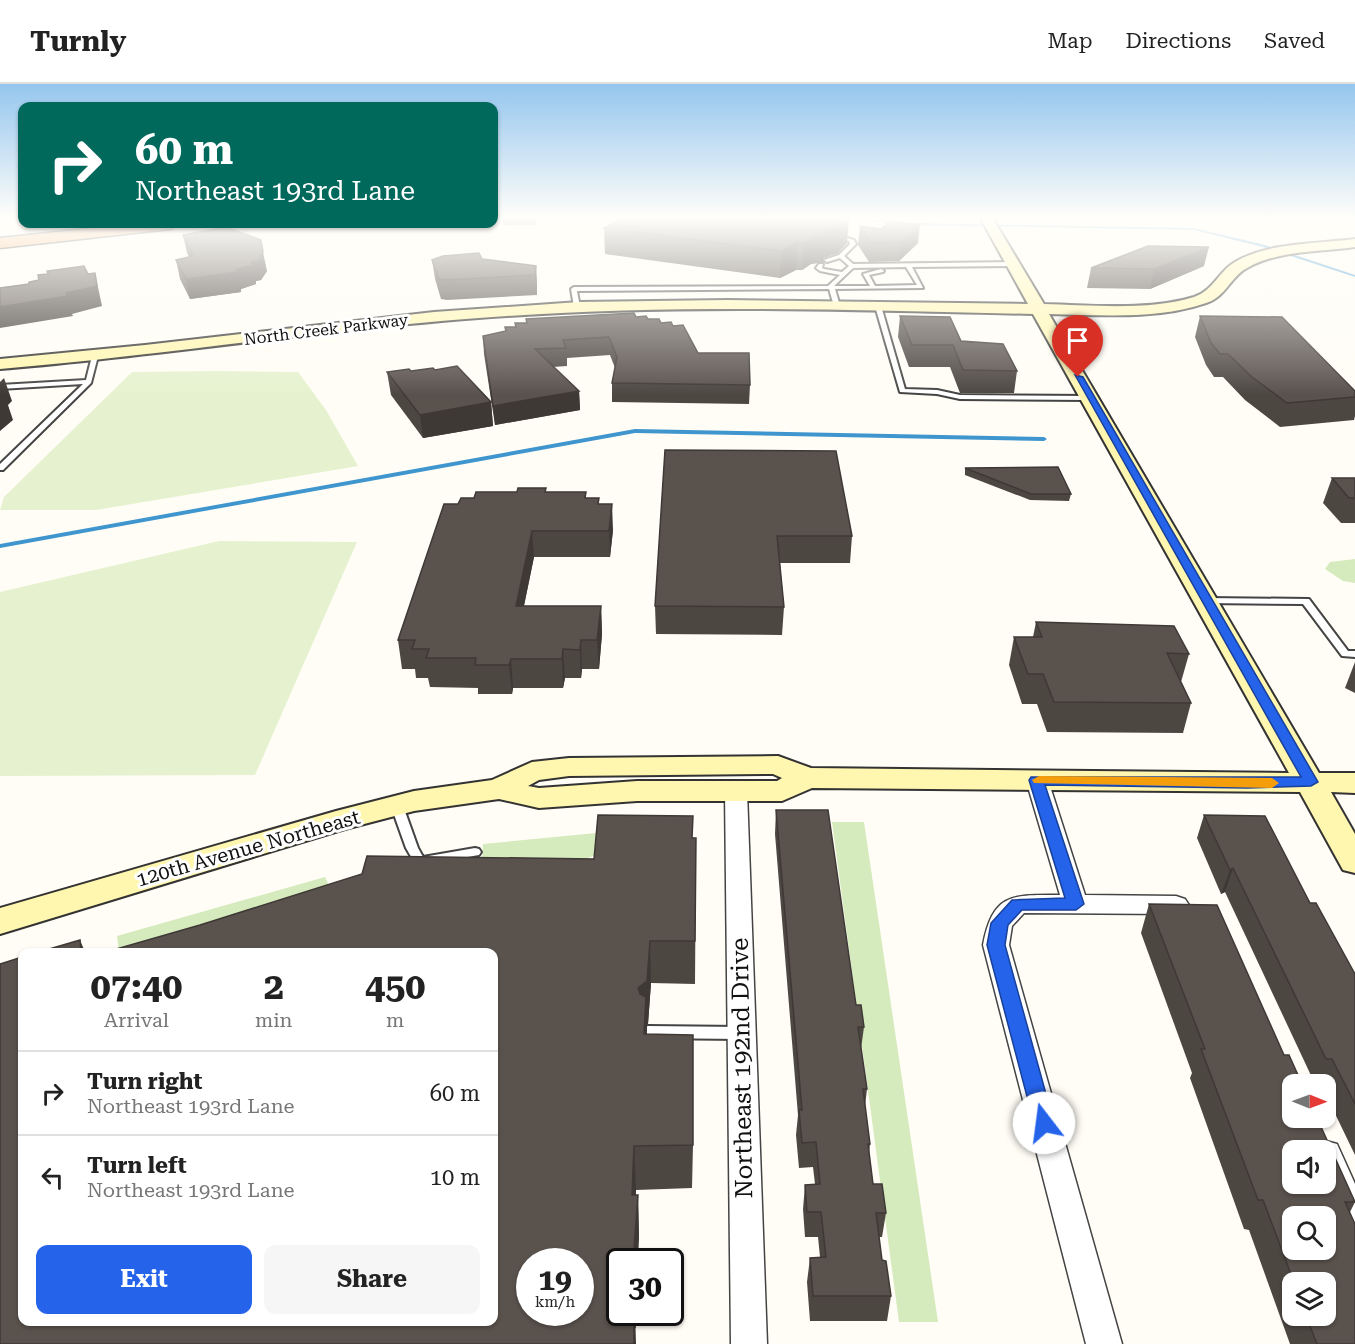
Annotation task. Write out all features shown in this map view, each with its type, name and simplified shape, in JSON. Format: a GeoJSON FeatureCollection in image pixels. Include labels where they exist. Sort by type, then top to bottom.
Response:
{"type":"FeatureCollection","features":[{"type":"Feature","properties":{"kind":"main road"},"geometry":{"type":"LineString","coordinates":[[1021,278],[1355,862]]}},
{"type":"Feature","properties":{"kind":"main road","name":"North Creek Parkway"},"geometry":{"type":"LineString","coordinates":[[0,364],[95,356],[397,319],[577,307],[672,304],[1037,309],[1149,308],[1189,303],[1218,291],[1226,278]]}},
{"type":"Feature","properties":{"kind":"main road","name":"120th Avenue Northeast"},"geometry":{"type":"LineString","coordinates":[[0,921],[336,821],[398,806],[499,789],[532,771],[570,767],[778,765],[806,778],[1247,784],[1355,783]]}},
{"type":"Feature","properties":{"kind":"main road","name":"120th Avenue Northeast"},"geometry":{"type":"LineString","coordinates":[[499,789],[539,798],[637,791],[782,791],[806,778]]}},
{"type":"Feature","properties":{"kind":"street"},"geometry":{"type":"LineString","coordinates":[[1036,780],[1076,904]]}},
{"type":"Feature","properties":{"kind":"street","name":"Northeast 192nd Drive"},"geometry":{"type":"LineString","coordinates":[[736,791],[749,1344]]}},
{"type":"Feature","properties":{"kind":"street"},"geometry":{"type":"LineString","coordinates":[[1104,1344],[996,945],[1000,923],[1018,904],[1177,904],[1205,916]]}},
{"type":"Feature","properties":{"kind":"street"},"geometry":{"type":"LineString","coordinates":[[1336,1178],[1355,1220]]}},
{"type":"Feature","properties":{"kind":"lane"},"geometry":{"type":"LineString","coordinates":[[831,286],[840,278]]}},
{"type":"Feature","properties":{"kind":"lane"},"geometry":{"type":"LineString","coordinates":[[874,288],[869,279],[880,278]]}},
{"type":"Feature","properties":{"kind":"lane"},"geometry":{"type":"LineString","coordinates":[[577,307],[574,289],[921,287],[916,278],[904,278]]}},
{"type":"Feature","properties":{"kind":"lane"},"geometry":{"type":"LineString","coordinates":[[831,286],[837,306]]}},
{"type":"Feature","properties":{"kind":"lane"},"geometry":{"type":"LineString","coordinates":[[878,306],[902,391],[937,392],[960,397],[1090,398]]}},
{"type":"Feature","properties":{"kind":"lane"},"geometry":{"type":"LineString","coordinates":[[0,468],[89,382],[95,356]]}},
{"type":"Feature","properties":{"kind":"lane"},"geometry":{"type":"LineString","coordinates":[[0,387],[89,382]]}},
{"type":"Feature","properties":{"kind":"lane"},"geometry":{"type":"LineString","coordinates":[[1206,601],[1306,601],[1345,654],[1355,654]]}},
{"type":"Feature","properties":{"kind":"lane"},"geometry":{"type":"LineString","coordinates":[[398,806],[420,862],[430,879]]}},
{"type":"Feature","properties":{"kind":"lane"},"geometry":{"type":"LineString","coordinates":[[420,862],[475,852]]}},
{"type":"Feature","properties":{"kind":"lane"},"geometry":{"type":"LineString","coordinates":[[648,1032],[742,1033]]}},
{"type":"Feature","properties":{"kind":"green space"},"geometry":{"type":"Polygon","coordinates":[[[132,372],[298,372],[326,410],[358,466],[96,510],[0,510],[4,497],[132,372]]]}},
{"type":"Feature","properties":{"kind":"green space"},"geometry":{"type":"Polygon","coordinates":[[[219,541],[357,542],[255,775],[0,776],[0,592],[219,541]]]}},
{"type":"Feature","properties":{"kind":"green space"},"geometry":{"type":"Polygon","coordinates":[[[1355,559],[1355,583],[1343,581],[1325,569],[1330,562],[1355,559]]]}},
{"type":"Feature","properties":{"kind":"green space"},"geometry":{"type":"Polygon","coordinates":[[[832,822],[864,822],[938,1322],[899,1322],[832,822]]]}},
{"type":"Feature","properties":{"kind":"green space"},"geometry":{"type":"Polygon","coordinates":[[[679,825],[693,836],[692,857],[593,856],[584,860],[482,859],[483,844],[679,825]]]}},
{"type":"Feature","properties":{"kind":"green space"},"geometry":{"type":"Polygon","coordinates":[[[325,877],[339,907],[139,948],[118,948],[117,936],[325,877]]]}},
{"type":"Feature","properties":{"kind":"building"},"geometry":{"type":"Polygon","coordinates":[[[39,278],[96,278],[97,286],[66,293],[67,296],[0,307],[0,288],[29,284],[29,282],[39,280],[39,278]]]}},
{"type":"Feature","properties":{"kind":"building"},"geometry":{"type":"Polygon","coordinates":[[[439,278],[485,278],[445,280],[439,278]]]}},
{"type":"Feature","properties":{"kind":"building"},"geometry":{"type":"Polygon","coordinates":[[[634,313],[636,317],[646,316],[648,319],[659,319],[661,323],[671,322],[673,326],[683,325],[698,353],[749,353],[750,385],[612,383],[617,357],[609,337],[563,340],[566,348],[535,349],[579,391],[493,406],[483,336],[506,331],[505,327],[516,327],[515,323],[527,323],[526,319],[634,313]]]}},
{"type":"Feature","properties":{"kind":"building"},"geometry":{"type":"Polygon","coordinates":[[[900,316],[950,317],[961,341],[1003,344],[1017,371],[963,370],[953,345],[912,345],[900,316]]]}},
{"type":"Feature","properties":{"kind":"building"},"geometry":{"type":"Polygon","coordinates":[[[1200,316],[1282,317],[1355,391],[1355,397],[1287,403],[1252,377],[1228,354],[1220,354],[1211,343],[1200,316]]]}},
{"type":"Feature","properties":{"kind":"building"},"geometry":{"type":"Polygon","coordinates":[[[457,366],[491,402],[420,415],[387,372],[433,368],[435,370],[457,366]]]}},
{"type":"Feature","properties":{"kind":"building"},"geometry":{"type":"Polygon","coordinates":[[[665,450],[836,451],[852,536],[777,536],[784,607],[655,606],[665,450]]]}},
{"type":"Feature","properties":{"kind":"building"},"geometry":{"type":"Polygon","coordinates":[[[1058,467],[1071,494],[1031,494],[965,468],[1058,467]]]}},
{"type":"Feature","properties":{"kind":"building"},"geometry":{"type":"Polygon","coordinates":[[[1332,478],[1355,478],[1355,498],[1349,498],[1332,478]]]}},
{"type":"Feature","properties":{"kind":"building"},"geometry":{"type":"Polygon","coordinates":[[[518,488],[546,488],[545,492],[586,492],[585,498],[599,498],[598,504],[612,504],[609,531],[532,531],[516,606],[601,606],[597,640],[581,640],[580,650],[563,649],[562,659],[511,659],[509,665],[475,665],[476,658],[426,658],[429,649],[412,649],[415,640],[398,640],[444,504],[458,504],[461,498],[474,498],[476,492],[517,492],[518,488]]]}},
{"type":"Feature","properties":{"kind":"building"},"geometry":{"type":"Polygon","coordinates":[[[1036,622],[1174,626],[1189,654],[1167,653],[1191,703],[1054,702],[1043,674],[1028,674],[1014,637],[1042,637],[1036,622]]]}},
{"type":"Feature","properties":{"kind":"building"},"geometry":{"type":"Polygon","coordinates":[[[776,810],[828,810],[856,1005],[861,1005],[864,1027],[858,1027],[867,1089],[863,1089],[870,1144],[868,1144],[873,1184],[882,1184],[886,1213],[876,1213],[882,1260],[886,1261],[891,1296],[813,1296],[810,1258],[826,1257],[821,1212],[807,1212],[805,1185],[820,1184],[816,1142],[802,1143],[799,1110],[802,1110],[776,810]]]}},
{"type":"Feature","properties":{"kind":"building"},"geometry":{"type":"Polygon","coordinates":[[[598,815],[693,816],[692,838],[696,838],[695,941],[650,941],[647,981],[638,988],[640,994],[646,997],[644,1034],[693,1035],[693,1145],[634,1146],[632,1195],[638,1195],[634,1248],[606,1248],[606,1326],[634,1326],[634,1344],[0,1344],[0,964],[18,958],[18,1326],[498,1326],[498,948],[120,948],[362,874],[367,856],[594,859],[598,815]]]}},
{"type":"Feature","properties":{"kind":"building"},"geometry":{"type":"Polygon","coordinates":[[[1204,815],[1265,816],[1310,903],[1316,903],[1355,974],[1355,1104],[1332,1059],[1326,1059],[1233,868],[1230,870],[1204,815]]]}},
{"type":"Feature","properties":{"kind":"building"},"geometry":{"type":"Polygon","coordinates":[[[1149,904],[1217,905],[1284,1055],[1289,1055],[1298,1074],[1282,1074],[1282,1128],[1322,1128],[1327,1140],[1282,1140],[1282,1194],[1336,1194],[1336,1160],[1355,1202],[1345,1202],[1355,1224],[1355,1344],[1317,1344],[1310,1326],[1336,1326],[1336,1272],[1290,1272],[1286,1260],[1336,1260],[1336,1206],[1282,1206],[1282,1250],[1263,1200],[1258,1200],[1201,1049],[1205,1049],[1149,904]]]}},
{"type":"Feature","properties":{"kind":"building"},"geometry":{"type":"Polygon","coordinates":[[[80,940],[81,948],[53,948],[80,940]]]}},
{"type":"Feature","properties":{"kind":"waterway"},"geometry":{"type":"LineString","coordinates":[[0,546],[635,431],[1044,439]]}},
{"type":"Feature","properties":{"kind":"slow traffic"},"geometry":{"type":"LineString","coordinates":[[1039,780],[1272,783]]}},
{"type":"Feature","properties":{"kind":"route"},"geometry":{"type":"LineString","coordinates":[[1044,1123],[996,945],[1000,923],[1018,904],[1076,904],[1036,780],[1247,784],[1311,782],[1078,377]]}}]}
